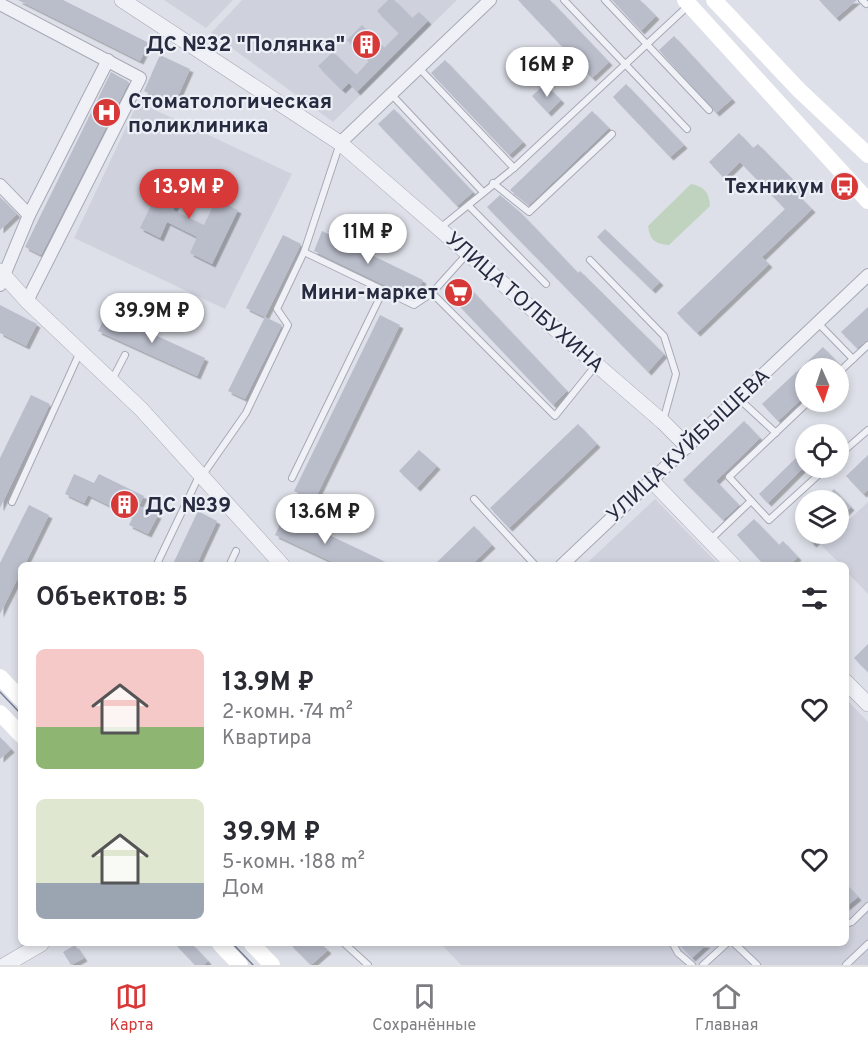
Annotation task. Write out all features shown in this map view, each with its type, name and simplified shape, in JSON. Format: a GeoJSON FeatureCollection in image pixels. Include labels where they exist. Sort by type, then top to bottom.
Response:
{"type":"FeatureCollection","features":[{"type":"Feature","properties":{"kind":"main road"},"geometry":{"type":"LineString","coordinates":[[714,0],[799,90],[868,155]]}},
{"type":"Feature","properties":{"kind":"main road"},"geometry":{"type":"LineString","coordinates":[[687,2],[868,201]]}},
{"type":"Feature","properties":{"kind":"main road"},"geometry":{"type":"LineString","coordinates":[[0,677],[18,696]]}},
{"type":"Feature","properties":{"kind":"main road"},"geometry":{"type":"LineString","coordinates":[[0,713],[18,732]]}},
{"type":"Feature","properties":{"kind":"main road"},"geometry":{"type":"LineString","coordinates":[[222,946],[240,965]]}},
{"type":"Feature","properties":{"kind":"main road"},"geometry":{"type":"LineString","coordinates":[[254,946],[272,965]]}},
{"type":"Feature","properties":{"kind":"street","name":"УЛИЦА ТОЛБУХИНА"},"geometry":{"type":"LineString","coordinates":[[122,0],[340,143],[597,364],[687,446]]}},
{"type":"Feature","properties":{"kind":"street"},"geometry":{"type":"LineString","coordinates":[[340,143],[490,0]]}},
{"type":"Feature","properties":{"kind":"street"},"geometry":{"type":"LineString","coordinates":[[0,4],[140,78],[27,301]]}},
{"type":"Feature","properties":{"kind":"street"},"geometry":{"type":"LineString","coordinates":[[108,60],[29,215],[1,277],[112,381],[279,562]]}},
{"type":"Feature","properties":{"kind":"street"},"geometry":{"type":"LineString","coordinates":[[0,185],[29,215]]}},
{"type":"Feature","properties":{"kind":"street","name":"УЛИЦА КУЙБЫШЕВА"},"geometry":{"type":"LineString","coordinates":[[565,562],[868,275]]}},
{"type":"Feature","properties":{"kind":"street"},"geometry":{"type":"LineString","coordinates":[[651,480],[730,562]]}},
{"type":"Feature","properties":{"kind":"street"},"geometry":{"type":"LineString","coordinates":[[849,684],[868,704]]}},
{"type":"Feature","properties":{"kind":"street"},"geometry":{"type":"LineString","coordinates":[[4,965],[37,946]]}},
{"type":"Feature","properties":{"kind":"lane"},"geometry":{"type":"LineString","coordinates":[[564,0],[687,129]]}},
{"type":"Feature","properties":{"kind":"lane"},"geometry":{"type":"LineString","coordinates":[[605,0],[709,110]]}},
{"type":"Feature","properties":{"kind":"lane"},"geometry":{"type":"LineString","coordinates":[[439,228],[514,168],[647,45],[687,2]]}},
{"type":"Feature","properties":{"kind":"lane"},"geometry":{"type":"LineString","coordinates":[[419,68],[514,168]]}},
{"type":"Feature","properties":{"kind":"lane"},"geometry":{"type":"LineString","coordinates":[[391,94],[483,192]]}},
{"type":"Feature","properties":{"kind":"lane"},"geometry":{"type":"LineString","coordinates":[[493,183],[529,212],[612,134]]}},
{"type":"Feature","properties":{"kind":"lane"},"geometry":{"type":"LineString","coordinates":[[158,562],[201,475],[246,413],[288,325],[277,309],[304,252],[340,143]]}},
{"type":"Feature","properties":{"kind":"lane"},"geometry":{"type":"LineString","coordinates":[[469,206],[546,284]]}},
{"type":"Feature","properties":{"kind":"lane"},"geometry":{"type":"LineString","coordinates":[[304,252],[414,305],[432,293],[468,253]]}},
{"type":"Feature","properties":{"kind":"lane"},"geometry":{"type":"LineString","coordinates":[[590,260],[664,336],[676,374],[663,422]]}},
{"type":"Feature","properties":{"kind":"lane"},"geometry":{"type":"LineString","coordinates":[[292,478],[384,291]]}},
{"type":"Feature","properties":{"kind":"lane"},"geometry":{"type":"LineString","coordinates":[[432,293],[555,416],[597,364]]}},
{"type":"Feature","properties":{"kind":"lane"},"geometry":{"type":"LineString","coordinates":[[818,322],[853,359]]}},
{"type":"Feature","properties":{"kind":"lane"},"geometry":{"type":"LineString","coordinates":[[849,363],[868,345]]}},
{"type":"Feature","properties":{"kind":"lane"},"geometry":{"type":"LineString","coordinates":[[12,502],[81,350]]}},
{"type":"Feature","properties":{"kind":"lane"},"geometry":{"type":"LineString","coordinates":[[112,381],[125,355]]}},
{"type":"Feature","properties":{"kind":"lane"},"geometry":{"type":"LineString","coordinates":[[738,398],[776,433]]}},
{"type":"Feature","properties":{"kind":"lane"},"geometry":{"type":"LineString","coordinates":[[798,412],[729,477],[769,520],[815,478]]}},
{"type":"Feature","properties":{"kind":"lane"},"geometry":{"type":"LineString","coordinates":[[849,446],[868,429]]}},
{"type":"Feature","properties":{"kind":"lane"},"geometry":{"type":"LineString","coordinates":[[474,499],[532,562]]}},
{"type":"Feature","properties":{"kind":"lane"},"geometry":{"type":"LineString","coordinates":[[710,540],[751,501]]}},
{"type":"Feature","properties":{"kind":"lane"},"geometry":{"type":"LineString","coordinates":[[230,562],[236,551]]}},
{"type":"Feature","properties":{"kind":"lane"},"geometry":{"type":"LineString","coordinates":[[849,923],[868,906]]}},
{"type":"Feature","properties":{"kind":"lane"},"geometry":{"type":"LineString","coordinates":[[846,965],[868,944]]}},
{"type":"Feature","properties":{"kind":"lane"},"geometry":{"type":"LineString","coordinates":[[347,946],[368,965]]}},
{"type":"Feature","properties":{"kind":"lane"},"geometry":{"type":"LineString","coordinates":[[674,946],[678,953],[692,965]]}},
{"type":"Feature","properties":{"kind":"lane"},"geometry":{"type":"LineString","coordinates":[[703,965],[724,946]]}},
{"type":"Feature","properties":{"kind":"lane"},"geometry":{"type":"LineString","coordinates":[[737,946],[757,965]]}},
{"type":"Feature","properties":{"kind":"shaded area"},"geometry":{"type":"Polygon","coordinates":[[[164,0],[233,0],[206,28],[164,0]]]}},
{"type":"Feature","properties":{"kind":"shaded area"},"geometry":{"type":"Polygon","coordinates":[[[242,0],[457,0],[333,122],[211,33],[242,0]]]}},
{"type":"Feature","properties":{"kind":"shaded area"},"geometry":{"type":"Polygon","coordinates":[[[138,102],[292,174],[225,309],[74,238],[138,102]]]}},
{"type":"Feature","properties":{"kind":"shaded area"},"geometry":{"type":"Polygon","coordinates":[[[655,499],[716,562],[588,562],[655,499]]]}},
{"type":"Feature","properties":{"kind":"shaded area"},"geometry":{"type":"Polygon","coordinates":[[[868,502],[868,594],[849,574],[849,562],[838,562],[821,545],[849,544],[849,520],[868,502]]]}},
{"type":"Feature","properties":{"kind":"shaded area"},"geometry":{"type":"Polygon","coordinates":[[[849,702],[868,722],[868,965],[461,965],[443,946],[849,946],[849,702]]]}},
{"type":"Feature","properties":{"kind":"green space"},"geometry":{"type":"Polygon","coordinates":[[[691,184],[705,191],[710,206],[669,245],[660,244],[650,235],[648,226],[691,184]]]}},
{"type":"Feature","properties":{"kind":"building"},"geometry":{"type":"Polygon","coordinates":[[[18,0],[63,0],[149,43],[140,61],[18,0]]]}},
{"type":"Feature","properties":{"kind":"building","name":"ДС №32 \"Полянка\""},"geometry":{"type":"Polygon","coordinates":[[[388,0],[394,0],[412,18],[419,12],[428,21],[357,92],[349,83],[342,90],[318,66],[333,52],[356,75],[369,61],[347,40],[362,25],[384,48],[399,33],[377,11],[388,0]]]}},
{"type":"Feature","properties":{"kind":"building"},"geometry":{"type":"Polygon","coordinates":[[[518,0],[550,0],[609,62],[592,78],[518,0]]]}},
{"type":"Feature","properties":{"kind":"building"},"geometry":{"type":"Polygon","coordinates":[[[612,0],[640,0],[656,16],[641,31],[612,0]]]}},
{"type":"Feature","properties":{"kind":"building"},"geometry":{"type":"Polygon","coordinates":[[[819,0],[857,0],[836,18],[819,0]]]}},
{"type":"Feature","properties":{"kind":"building"},"geometry":{"type":"Polygon","coordinates":[[[674,36],[732,99],[716,113],[659,50],[674,36]]]}},
{"type":"Feature","properties":{"kind":"building"},"geometry":{"type":"Polygon","coordinates":[[[160,55],[190,69],[174,105],[144,91],[160,55]]]}},
{"type":"Feature","properties":{"kind":"building"},"geometry":{"type":"Polygon","coordinates":[[[445,60],[523,142],[509,155],[431,73],[445,60]]]}},
{"type":"Feature","properties":{"kind":"building"},"geometry":{"type":"Polygon","coordinates":[[[111,72],[129,82],[41,255],[25,247],[111,72]]]}},
{"type":"Feature","properties":{"kind":"building"},"geometry":{"type":"Polygon","coordinates":[[[545,84],[561,100],[548,113],[532,96],[545,84]]]}},
{"type":"Feature","properties":{"kind":"building"},"geometry":{"type":"Polygon","coordinates":[[[626,84],[684,145],[670,157],[613,97],[626,84]]]}},
{"type":"Feature","properties":{"kind":"building"},"geometry":{"type":"Polygon","coordinates":[[[394,109],[473,192],[457,206],[378,124],[394,109]]]}},
{"type":"Feature","properties":{"kind":"building"},"geometry":{"type":"Polygon","coordinates":[[[592,111],[609,128],[548,187],[529,205],[510,190],[592,111]]]}},
{"type":"Feature","properties":{"kind":"building"},"geometry":{"type":"Polygon","coordinates":[[[739,133],[753,148],[758,144],[803,190],[798,195],[812,209],[762,257],[769,264],[697,333],[677,313],[785,209],[740,162],[724,178],[709,162],[739,133]]]}},
{"type":"Feature","properties":{"kind":"building"},"geometry":{"type":"Polygon","coordinates":[[[166,175],[186,185],[173,210],[204,225],[216,200],[238,210],[212,264],[190,253],[197,237],[167,222],[160,238],[140,228],[166,175]]]}},
{"type":"Feature","properties":{"kind":"building"},"geometry":{"type":"Polygon","coordinates":[[[500,195],[664,354],[648,372],[487,207],[500,195]]]}},
{"type":"Feature","properties":{"kind":"building"},"geometry":{"type":"Polygon","coordinates":[[[0,197],[17,214],[0,230],[0,197]]]}},
{"type":"Feature","properties":{"kind":"building"},"geometry":{"type":"Polygon","coordinates":[[[605,229],[660,282],[652,290],[597,237],[605,229]]]}},
{"type":"Feature","properties":{"kind":"building"},"geometry":{"type":"Polygon","coordinates":[[[322,231],[423,280],[414,299],[314,251],[322,231]]]}},
{"type":"Feature","properties":{"kind":"building"},"geometry":{"type":"Polygon","coordinates":[[[283,235],[301,244],[265,317],[246,308],[283,235]]]}},
{"type":"Feature","properties":{"kind":"building"},"geometry":{"type":"Polygon","coordinates":[[[464,282],[567,391],[553,405],[450,296],[464,282]]]}},
{"type":"Feature","properties":{"kind":"building"},"geometry":{"type":"Polygon","coordinates":[[[0,305],[37,324],[26,346],[0,333],[0,305]]]}},
{"type":"Feature","properties":{"kind":"building"},"geometry":{"type":"Polygon","coordinates":[[[868,307],[868,340],[857,348],[841,332],[868,307]]]}},
{"type":"Feature","properties":{"kind":"building"},"geometry":{"type":"Polygon","coordinates":[[[107,313],[205,358],[197,376],[98,331],[107,313]]]}},
{"type":"Feature","properties":{"kind":"building"},"geometry":{"type":"Polygon","coordinates":[[[380,315],[400,325],[314,501],[294,491],[380,315]]]}},
{"type":"Feature","properties":{"kind":"building"},"geometry":{"type":"Polygon","coordinates":[[[265,317],[282,325],[245,399],[228,391],[265,317]]]}},
{"type":"Feature","properties":{"kind":"building"},"geometry":{"type":"Polygon","coordinates":[[[823,347],[833,358],[811,358],[823,347]]]}},
{"type":"Feature","properties":{"kind":"building"},"geometry":{"type":"Polygon","coordinates":[[[795,373],[795,405],[778,421],[762,404],[795,373]]]}},
{"type":"Feature","properties":{"kind":"building"},"geometry":{"type":"Polygon","coordinates":[[[31,395],[50,404],[0,508],[0,458],[31,395]]]}},
{"type":"Feature","properties":{"kind":"building"},"geometry":{"type":"Polygon","coordinates":[[[744,421],[760,438],[716,481],[739,505],[723,520],[683,480],[744,421]]]}},
{"type":"Feature","properties":{"kind":"building"},"geometry":{"type":"Polygon","coordinates":[[[578,424],[597,444],[509,528],[490,508],[578,424]]]}},
{"type":"Feature","properties":{"kind":"building"},"geometry":{"type":"Polygon","coordinates":[[[419,450],[437,466],[417,488],[399,471],[419,450]]]}},
{"type":"Feature","properties":{"kind":"building"},"geometry":{"type":"Polygon","coordinates":[[[868,455],[868,490],[863,494],[848,478],[849,473],[868,455]]]}},
{"type":"Feature","properties":{"kind":"building"},"geometry":{"type":"Polygon","coordinates":[[[795,459],[795,476],[768,503],[759,494],[795,459]]]}},
{"type":"Feature","properties":{"kind":"building","name":"ДС №39"},"geometry":{"type":"Polygon","coordinates":[[[74,474],[94,483],[99,474],[144,496],[139,506],[158,515],[148,534],[129,525],[133,517],[88,495],[84,503],[65,494],[74,474]]]}},
{"type":"Feature","properties":{"kind":"building"},"geometry":{"type":"Polygon","coordinates":[[[29,505],[49,515],[26,562],[18,562],[18,578],[0,614],[0,563],[29,505]]]}},
{"type":"Feature","properties":{"kind":"building"},"geometry":{"type":"Polygon","coordinates":[[[198,511],[217,521],[198,562],[174,562],[198,511]]]}},
{"type":"Feature","properties":{"kind":"building"},"geometry":{"type":"Polygon","coordinates":[[[285,514],[386,562],[332,562],[275,535],[285,514]]]}},
{"type":"Feature","properties":{"kind":"building"},"geometry":{"type":"Polygon","coordinates":[[[754,519],[779,545],[783,541],[798,557],[793,562],[761,562],[737,535],[754,519]]]}},
{"type":"Feature","properties":{"kind":"building"},"geometry":{"type":"Polygon","coordinates":[[[474,526],[492,545],[474,562],[437,562],[474,526]]]}},
{"type":"Feature","properties":{"kind":"building"},"geometry":{"type":"Polygon","coordinates":[[[868,644],[868,672],[854,658],[868,644]]]}},
{"type":"Feature","properties":{"kind":"building"},"geometry":{"type":"Polygon","coordinates":[[[0,737],[11,749],[0,759],[0,737]]]}},
{"type":"Feature","properties":{"kind":"building"},"geometry":{"type":"Polygon","coordinates":[[[849,887],[858,897],[849,904],[849,887]]]}},
{"type":"Feature","properties":{"kind":"building"},"geometry":{"type":"Polygon","coordinates":[[[76,946],[84,958],[71,965],[63,952],[76,946]]]}},
{"type":"Feature","properties":{"kind":"building"},"geometry":{"type":"Polygon","coordinates":[[[177,946],[194,946],[208,961],[204,965],[195,965],[177,946]]]}},
{"type":"Feature","properties":{"kind":"building"},"geometry":{"type":"Polygon","coordinates":[[[292,946],[323,946],[328,950],[311,965],[292,946]]]}},
{"type":"Feature","properties":{"kind":"building"},"geometry":{"type":"Polygon","coordinates":[[[681,946],[705,946],[692,958],[681,946]]]}},
{"type":"Feature","properties":{"kind":"tram line"},"geometry":{"type":"LineString","coordinates":[[0,692],[18,711]]}},
{"type":"Feature","properties":{"kind":"tram line"},"geometry":{"type":"LineString","coordinates":[[235,946],[253,965]]}},
{"type":"Feature","properties":{"kind":"place","name":"ДС №32 \"Полянка\""},"geometry":{"type":"Point","coordinates":[366,44]}},
{"type":"Feature","properties":{"kind":"place","name":"Стоматологическая поликлиника"},"geometry":{"type":"Point","coordinates":[107,113]}},
{"type":"Feature","properties":{"kind":"place","name":"Техникум"},"geometry":{"type":"Point","coordinates":[845,186]}},
{"type":"Feature","properties":{"kind":"place","name":"Мини-маркет"},"geometry":{"type":"Point","coordinates":[459,292]}},
{"type":"Feature","properties":{"kind":"place","name":"ДС №39"},"geometry":{"type":"Point","coordinates":[124,505]}}]}
